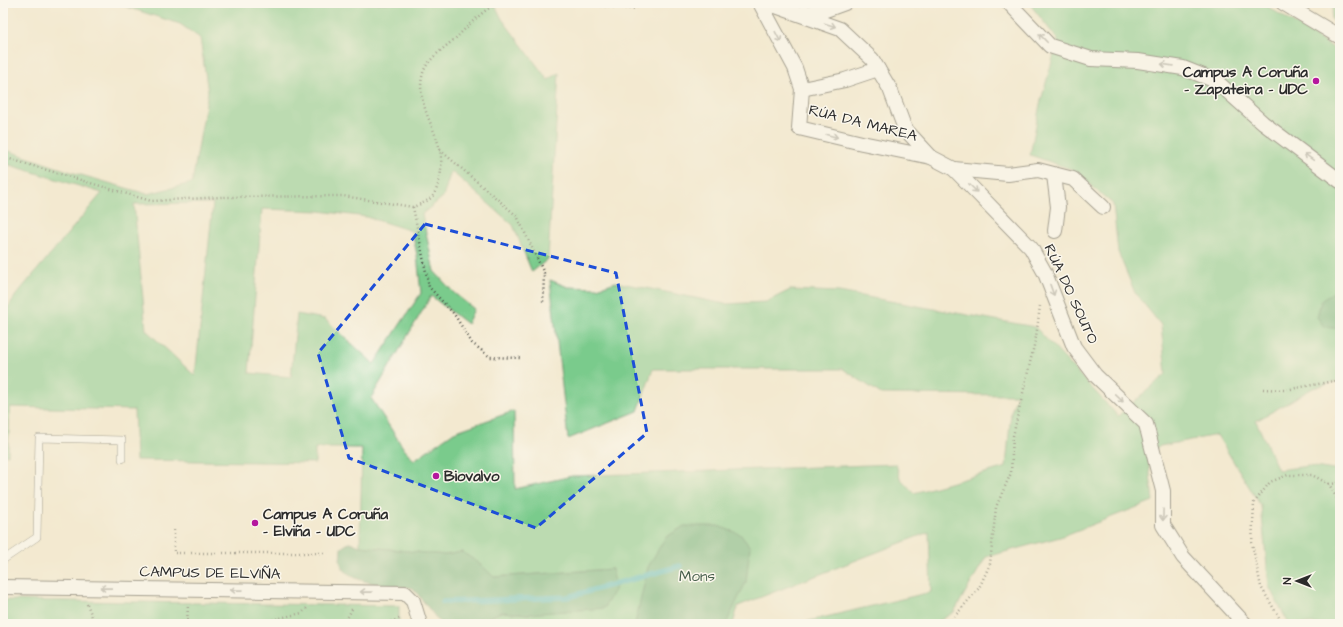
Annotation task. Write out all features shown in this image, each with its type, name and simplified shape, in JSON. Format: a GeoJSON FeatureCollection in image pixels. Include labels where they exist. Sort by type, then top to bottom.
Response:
{"type":"FeatureCollection","features":[{"type":"Feature","properties":{"kind":"street","name":"RÚA DA MAREA"},"geometry":{"type":"LineString","coordinates":[[760,3],[795,68],[802,89],[799,128],[931,157]]}},
{"type":"Feature","properties":{"kind":"street"},"geometry":{"type":"LineString","coordinates":[[767,3],[840,29],[872,59],[890,89],[905,129],[931,157]]}},
{"type":"Feature","properties":{"kind":"street"},"geometry":{"type":"LineString","coordinates":[[793,13],[823,11],[845,3]]}},
{"type":"Feature","properties":{"kind":"street"},"geometry":{"type":"LineString","coordinates":[[1009,3],[1050,46],[1091,59],[1138,61],[1183,68],[1216,81],[1263,123],[1340,180]]}},
{"type":"Feature","properties":{"kind":"street"},"geometry":{"type":"LineString","coordinates":[[1283,3],[1338,35]]}},
{"type":"Feature","properties":{"kind":"street"},"geometry":{"type":"LineString","coordinates":[[802,89],[845,80],[878,69]]}},
{"type":"Feature","properties":{"kind":"street","name":"RÚA DO SOUTO"},"geometry":{"type":"LineString","coordinates":[[931,157],[954,169],[1031,248],[1046,273],[1074,347],[1095,375],[1146,424],[1163,491],[1163,525],[1183,557],[1245,624]]}},
{"type":"Feature","properties":{"kind":"street"},"geometry":{"type":"LineString","coordinates":[[954,169],[1008,174],[1038,170],[1054,174],[1073,179],[1104,207]]}},
{"type":"Feature","properties":{"kind":"street"},"geometry":{"type":"LineString","coordinates":[[1054,174],[1058,207],[1055,232]]}},
{"type":"Feature","properties":{"kind":"street","name":"CAMPUS DE ELVIÑA"},"geometry":{"type":"LineString","coordinates":[[3,587],[405,593],[413,601],[416,621]]}},
{"type":"Feature","properties":{"kind":"lane"},"geometry":{"type":"LineString","coordinates":[[3,560],[36,537],[39,438],[122,440],[122,459]]}},
{"type":"Feature","properties":{"kind":"path"},"geometry":{"type":"LineString","coordinates":[[3,157],[151,201],[222,197],[343,196],[413,207],[424,203],[432,197],[438,185],[440,174],[440,150],[423,102],[421,85],[423,72],[431,61],[485,11],[498,3]]}},
{"type":"Feature","properties":{"kind":"path"},"geometry":{"type":"LineString","coordinates":[[573,3],[632,9],[647,3]]}},
{"type":"Feature","properties":{"kind":"path"},"geometry":{"type":"LineString","coordinates":[[440,150],[517,216],[544,273],[542,303]]}},
{"type":"Feature","properties":{"kind":"path"},"geometry":{"type":"LineString","coordinates":[[413,207],[429,287],[454,314],[472,343],[490,357],[520,358]]}},
{"type":"Feature","properties":{"kind":"path"},"geometry":{"type":"LineString","coordinates":[[949,623],[980,588],[990,564],[996,507],[1011,473],[1013,436],[1036,337],[1040,298]]}},
{"type":"Feature","properties":{"kind":"path"},"geometry":{"type":"LineString","coordinates":[[1263,389],[1285,390],[1340,380]]}},
{"type":"Feature","properties":{"kind":"path"},"geometry":{"type":"LineString","coordinates":[[1283,624],[1261,587],[1252,543],[1254,503],[1270,482],[1288,475],[1312,475],[1329,484],[1340,483]]}},
{"type":"Feature","properties":{"kind":"path"},"geometry":{"type":"LineString","coordinates":[[1329,484],[1340,504]]}},
{"type":"Feature","properties":{"kind":"path"},"geometry":{"type":"LineString","coordinates":[[174,530],[174,553],[327,553]]}},
{"type":"Feature","properties":{"kind":"path"},"geometry":{"type":"LineString","coordinates":[[253,624],[302,613],[326,591]]}},
{"type":"Feature","properties":{"kind":"path"},"geometry":{"type":"LineString","coordinates":[[384,624],[399,618],[416,621]]}},
{"type":"Feature","properties":{"kind":"highlighted area"},"geometry":{"type":"Polygon","coordinates":[[[425,224],[616,273],[647,433],[536,528],[349,458],[318,353],[425,224]]]}},
{"type":"Feature","properties":{"kind":"green space"},"geometry":{"type":"Polygon","coordinates":[[[114,3],[494,3],[502,19],[548,80],[559,73],[548,259],[532,272],[513,225],[451,171],[443,197],[422,214],[434,271],[454,293],[474,309],[467,324],[431,296],[371,398],[404,449],[414,460],[454,432],[514,411],[515,489],[572,476],[896,464],[900,478],[914,493],[1006,467],[1011,412],[1017,395],[881,394],[843,369],[653,369],[638,411],[568,439],[550,280],[568,287],[597,288],[616,282],[725,304],[766,302],[790,290],[839,292],[1035,327],[1118,416],[1166,374],[1161,325],[1135,293],[1118,252],[1113,204],[1071,169],[1030,155],[1040,104],[1058,40],[1029,3],[1262,3],[1340,52],[1340,380],[1313,388],[1256,421],[1278,470],[1308,466],[1340,471],[1340,624],[1289,624],[1269,587],[1261,506],[1217,435],[1160,446],[1148,456],[1153,501],[1060,537],[986,557],[954,612],[941,620],[930,624],[796,624],[931,592],[929,532],[738,606],[733,624],[474,624],[501,612],[529,614],[612,569],[494,577],[462,552],[445,555],[360,546],[362,448],[315,448],[315,463],[136,460],[134,410],[10,407],[8,455],[3,455],[3,315],[16,295],[102,193],[3,163],[3,149],[71,172],[147,194],[192,183],[208,92],[200,38],[180,24],[114,3]],[[213,203],[134,204],[146,330],[195,376],[213,203]],[[262,209],[249,373],[291,377],[297,314],[325,319],[374,364],[421,293],[417,255],[412,231],[367,217],[319,211],[262,209]]]}},
{"type":"Feature","properties":{"kind":"green space"},"geometry":{"type":"Polygon","coordinates":[[[1334,3],[1340,3],[1340,26],[1331,19],[1334,3]]]}},
{"type":"Feature","properties":{"kind":"green space"},"geometry":{"type":"Polygon","coordinates":[[[1340,287],[1340,329],[1324,327],[1317,317],[1321,301],[1340,287]]]}},
{"type":"Feature","properties":{"kind":"green space","name":"Mons"},"geometry":{"type":"Polygon","coordinates":[[[684,526],[718,526],[740,534],[750,547],[746,582],[726,624],[635,624],[648,567],[665,538],[684,526]]]}},
{"type":"Feature","properties":{"kind":"green space"},"geometry":{"type":"Polygon","coordinates":[[[350,542],[360,546],[445,555],[462,552],[479,563],[494,577],[612,569],[616,587],[604,608],[529,614],[501,612],[474,624],[440,623],[413,588],[383,585],[360,580],[344,569],[340,561],[341,548],[350,542]]]}},
{"type":"Feature","properties":{"kind":"green space"},"geometry":{"type":"Polygon","coordinates":[[[3,600],[399,606],[399,624],[3,624],[3,600]]]}},
{"type":"Feature","properties":{"kind":"waterway"},"geometry":{"type":"LineString","coordinates":[[443,602],[568,597],[680,566]]}},
{"type":"Feature","properties":{"kind":"place","name":"Campus A Coruña - Zapateira - UDC"},"geometry":{"type":"Point","coordinates":[1316,81]}},
{"type":"Feature","properties":{"kind":"place","name":"Biovalvo"},"geometry":{"type":"Point","coordinates":[436,476]}},
{"type":"Feature","properties":{"kind":"place","name":"Campus A Coruña - Elviña - UDC"},"geometry":{"type":"Point","coordinates":[255,523]}}]}
